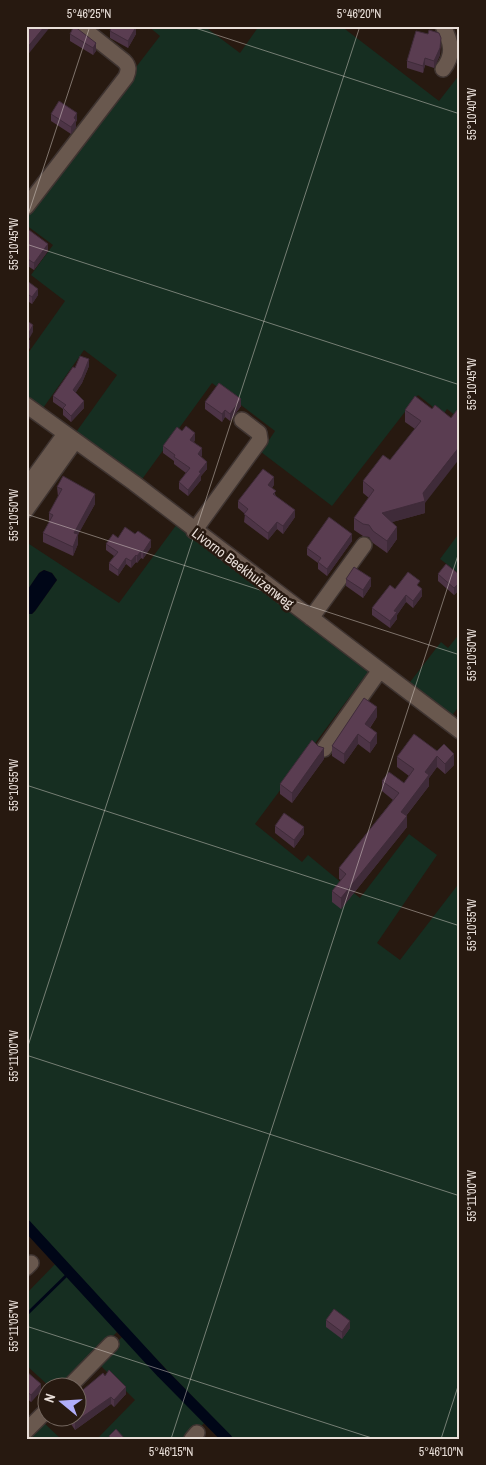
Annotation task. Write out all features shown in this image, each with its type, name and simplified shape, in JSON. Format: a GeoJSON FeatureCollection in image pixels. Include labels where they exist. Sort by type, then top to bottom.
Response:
{"type":"FeatureCollection","features":[{"type":"Feature","properties":{"kind":"street"},"geometry":{"type":"LineString","coordinates":[[26,207],[126,77],[128,71],[124,61],[80,26]]}},
{"type":"Feature","properties":{"kind":"street"},"geometry":{"type":"LineString","coordinates":[[443,26],[451,45],[451,54],[443,69]]}},
{"type":"Feature","properties":{"kind":"street","name":"Livorno Beekhuizenweg"},"geometry":{"type":"LineString","coordinates":[[26,405],[134,483],[460,731]]}},
{"type":"Feature","properties":{"kind":"street"},"geometry":{"type":"LineString","coordinates":[[194,530],[260,440],[259,433],[242,420]]}},
{"type":"Feature","properties":{"kind":"street"},"geometry":{"type":"LineString","coordinates":[[26,488],[70,438]]}},
{"type":"Feature","properties":{"kind":"street"},"geometry":{"type":"LineString","coordinates":[[26,510],[60,464],[70,438]]}},
{"type":"Feature","properties":{"kind":"street"},"geometry":{"type":"LineString","coordinates":[[311,618],[364,545]]}},
{"type":"Feature","properties":{"kind":"street"},"geometry":{"type":"LineString","coordinates":[[324,749],[380,670]]}},
{"type":"Feature","properties":{"kind":"street"},"geometry":{"type":"LineString","coordinates":[[78,1378],[111,1344]]}},
{"type":"Feature","properties":{"kind":"street"},"geometry":{"type":"LineString","coordinates":[[26,1431],[38,1419]]}},
{"type":"Feature","properties":{"kind":"green space"},"geometry":{"type":"Polygon","coordinates":[[[148,26],[204,26],[240,53],[259,26],[341,26],[439,101],[460,74],[460,419],[447,409],[443,415],[418,395],[332,506],[261,452],[275,431],[212,383],[140,482],[74,435],[117,375],[84,350],[41,411],[26,400],[26,356],[65,301],[31,275],[53,245],[26,225],[26,210],[160,36],[148,26]]]}},
{"type":"Feature","properties":{"kind":"green space"},"geometry":{"type":"Polygon","coordinates":[[[177,524],[371,668],[255,824],[302,862],[308,855],[360,898],[409,834],[437,855],[377,943],[400,960],[460,882],[460,1439],[233,1439],[26,1219],[26,614],[32,614],[35,611],[57,580],[52,573],[44,570],[40,572],[26,592],[26,542],[119,603],[177,524]]]}},
{"type":"Feature","properties":{"kind":"green space"},"geometry":{"type":"Polygon","coordinates":[[[460,532],[460,574],[440,559],[460,532]]]}},
{"type":"Feature","properties":{"kind":"green space"},"geometry":{"type":"Polygon","coordinates":[[[460,633],[460,705],[450,718],[407,686],[441,642],[448,648],[460,633]]]}},
{"type":"Feature","properties":{"kind":"green space"},"geometry":{"type":"Polygon","coordinates":[[[59,1260],[121,1328],[71,1378],[40,1378],[26,1365],[26,1294],[59,1260]]]}},
{"type":"Feature","properties":{"kind":"green space"},"geometry":{"type":"Polygon","coordinates":[[[126,1333],[208,1419],[189,1439],[97,1439],[135,1400],[97,1362],[126,1333]]]}},
{"type":"Feature","properties":{"kind":"green space"},"geometry":{"type":"Polygon","coordinates":[[[38,1425],[38,1428],[49,1428],[61,1439],[26,1439],[38,1425]]]}},
{"type":"Feature","properties":{"kind":"water"},"geometry":{"type":"Polygon","coordinates":[[[44,570],[52,573],[57,580],[35,611],[32,614],[26,614],[26,592],[39,573],[44,570]]]}},
{"type":"Feature","properties":{"kind":"building"},"geometry":{"type":"Polygon","coordinates":[[[26,26],[45,26],[26,49],[26,26]]]}},
{"type":"Feature","properties":{"kind":"building"},"geometry":{"type":"Polygon","coordinates":[[[74,26],[96,43],[93,48],[70,34],[74,26]]]}},
{"type":"Feature","properties":{"kind":"building"},"geometry":{"type":"Polygon","coordinates":[[[112,26],[136,27],[128,41],[110,31],[112,26]]]}},
{"type":"Feature","properties":{"kind":"building"},"geometry":{"type":"Polygon","coordinates":[[[429,30],[439,33],[441,38],[440,48],[434,61],[425,58],[423,66],[407,61],[416,31],[428,34],[429,30]]]}},
{"type":"Feature","properties":{"kind":"building"},"geometry":{"type":"Polygon","coordinates":[[[59,101],[77,113],[74,118],[76,120],[71,127],[51,114],[59,101]]]}},
{"type":"Feature","properties":{"kind":"building"},"geometry":{"type":"Polygon","coordinates":[[[29,230],[48,244],[34,263],[26,258],[26,234],[29,230]]]}},
{"type":"Feature","properties":{"kind":"building"},"geometry":{"type":"Polygon","coordinates":[[[26,280],[38,289],[32,297],[26,293],[26,280]]]}},
{"type":"Feature","properties":{"kind":"building"},"geometry":{"type":"Polygon","coordinates":[[[26,320],[33,325],[26,338],[26,320]]]}},
{"type":"Feature","properties":{"kind":"building"},"geometry":{"type":"Polygon","coordinates":[[[26,338],[30,341],[26,346],[26,338]]]}},
{"type":"Feature","properties":{"kind":"building"},"geometry":{"type":"Polygon","coordinates":[[[80,356],[89,359],[82,377],[73,390],[84,401],[71,416],[63,408],[66,405],[53,396],[73,367],[75,368],[80,356]]]}},
{"type":"Feature","properties":{"kind":"building"},"geometry":{"type":"Polygon","coordinates":[[[219,383],[241,399],[230,414],[225,410],[222,414],[205,402],[219,383]]]}},
{"type":"Feature","properties":{"kind":"building"},"geometry":{"type":"Polygon","coordinates":[[[415,396],[432,409],[435,405],[451,418],[457,410],[460,413],[460,446],[423,493],[425,501],[382,513],[397,527],[387,541],[373,531],[369,525],[363,524],[354,518],[374,490],[363,481],[383,455],[390,460],[421,421],[405,410],[415,396]]]}},
{"type":"Feature","properties":{"kind":"building"},"geometry":{"type":"Polygon","coordinates":[[[186,426],[195,433],[190,440],[202,448],[198,454],[207,462],[188,490],[179,482],[190,468],[174,457],[175,455],[163,446],[177,427],[182,431],[186,426]]]}},
{"type":"Feature","properties":{"kind":"building"},"geometry":{"type":"Polygon","coordinates":[[[263,469],[274,477],[268,485],[276,491],[273,494],[295,510],[283,526],[277,522],[268,533],[244,514],[248,509],[238,501],[263,469]]]}},
{"type":"Feature","properties":{"kind":"building"},"geometry":{"type":"Polygon","coordinates":[[[63,476],[95,494],[74,533],[78,534],[73,547],[43,533],[53,515],[49,513],[62,489],[57,487],[63,476]]]}},
{"type":"Feature","properties":{"kind":"building"},"geometry":{"type":"Polygon","coordinates":[[[329,517],[352,534],[327,569],[318,562],[321,558],[307,548],[329,517]]]}},
{"type":"Feature","properties":{"kind":"building"},"geometry":{"type":"Polygon","coordinates":[[[125,527],[135,534],[138,531],[151,540],[143,552],[141,551],[131,561],[126,558],[118,570],[109,563],[118,552],[106,544],[113,534],[118,538],[125,527]]]}},
{"type":"Feature","properties":{"kind":"building"},"geometry":{"type":"Polygon","coordinates":[[[446,564],[460,575],[460,582],[454,588],[438,574],[446,564]]]}},
{"type":"Feature","properties":{"kind":"building"},"geometry":{"type":"Polygon","coordinates":[[[354,567],[371,578],[363,590],[346,579],[354,567]]]}},
{"type":"Feature","properties":{"kind":"building"},"geometry":{"type":"Polygon","coordinates":[[[408,572],[420,581],[417,585],[422,589],[413,601],[406,595],[394,611],[397,612],[390,621],[372,608],[390,585],[395,589],[408,572]]]}},
{"type":"Feature","properties":{"kind":"building"},"geometry":{"type":"Polygon","coordinates":[[[364,698],[377,707],[365,724],[377,733],[370,743],[358,734],[344,754],[332,746],[364,698]]]}},
{"type":"Feature","properties":{"kind":"building"},"geometry":{"type":"Polygon","coordinates":[[[414,734],[437,751],[444,744],[454,754],[445,764],[437,756],[425,772],[429,775],[401,812],[407,816],[341,898],[332,891],[346,874],[339,868],[399,793],[382,781],[389,772],[404,783],[414,769],[397,757],[414,734]]]}},
{"type":"Feature","properties":{"kind":"building"},"geometry":{"type":"Polygon","coordinates":[[[312,740],[318,746],[324,748],[292,793],[280,784],[312,740]]]}},
{"type":"Feature","properties":{"kind":"building"},"geometry":{"type":"Polygon","coordinates":[[[284,813],[304,827],[294,840],[275,826],[284,813]]]}},
{"type":"Feature","properties":{"kind":"building"},"geometry":{"type":"Polygon","coordinates":[[[334,1309],[350,1321],[342,1332],[326,1320],[334,1309]]]}},
{"type":"Feature","properties":{"kind":"building"},"geometry":{"type":"Polygon","coordinates":[[[109,1370],[126,1387],[114,1400],[111,1397],[88,1413],[88,1386],[103,1373],[105,1376],[109,1370]]]}},
{"type":"Feature","properties":{"kind":"building"},"geometry":{"type":"Polygon","coordinates":[[[26,1371],[38,1381],[38,1387],[31,1395],[26,1391],[26,1371]]]}},
{"type":"Feature","properties":{"kind":"building"},"geometry":{"type":"Polygon","coordinates":[[[116,1429],[125,1439],[111,1439],[109,1436],[116,1429]]]}},
{"type":"Feature","properties":{"kind":"waterway"},"geometry":{"type":"LineString","coordinates":[[26,1225],[162,1373],[227,1439]]}},
{"type":"Feature","properties":{"kind":"waterway"},"geometry":{"type":"LineString","coordinates":[[26,1315],[70,1272]]}}]}
